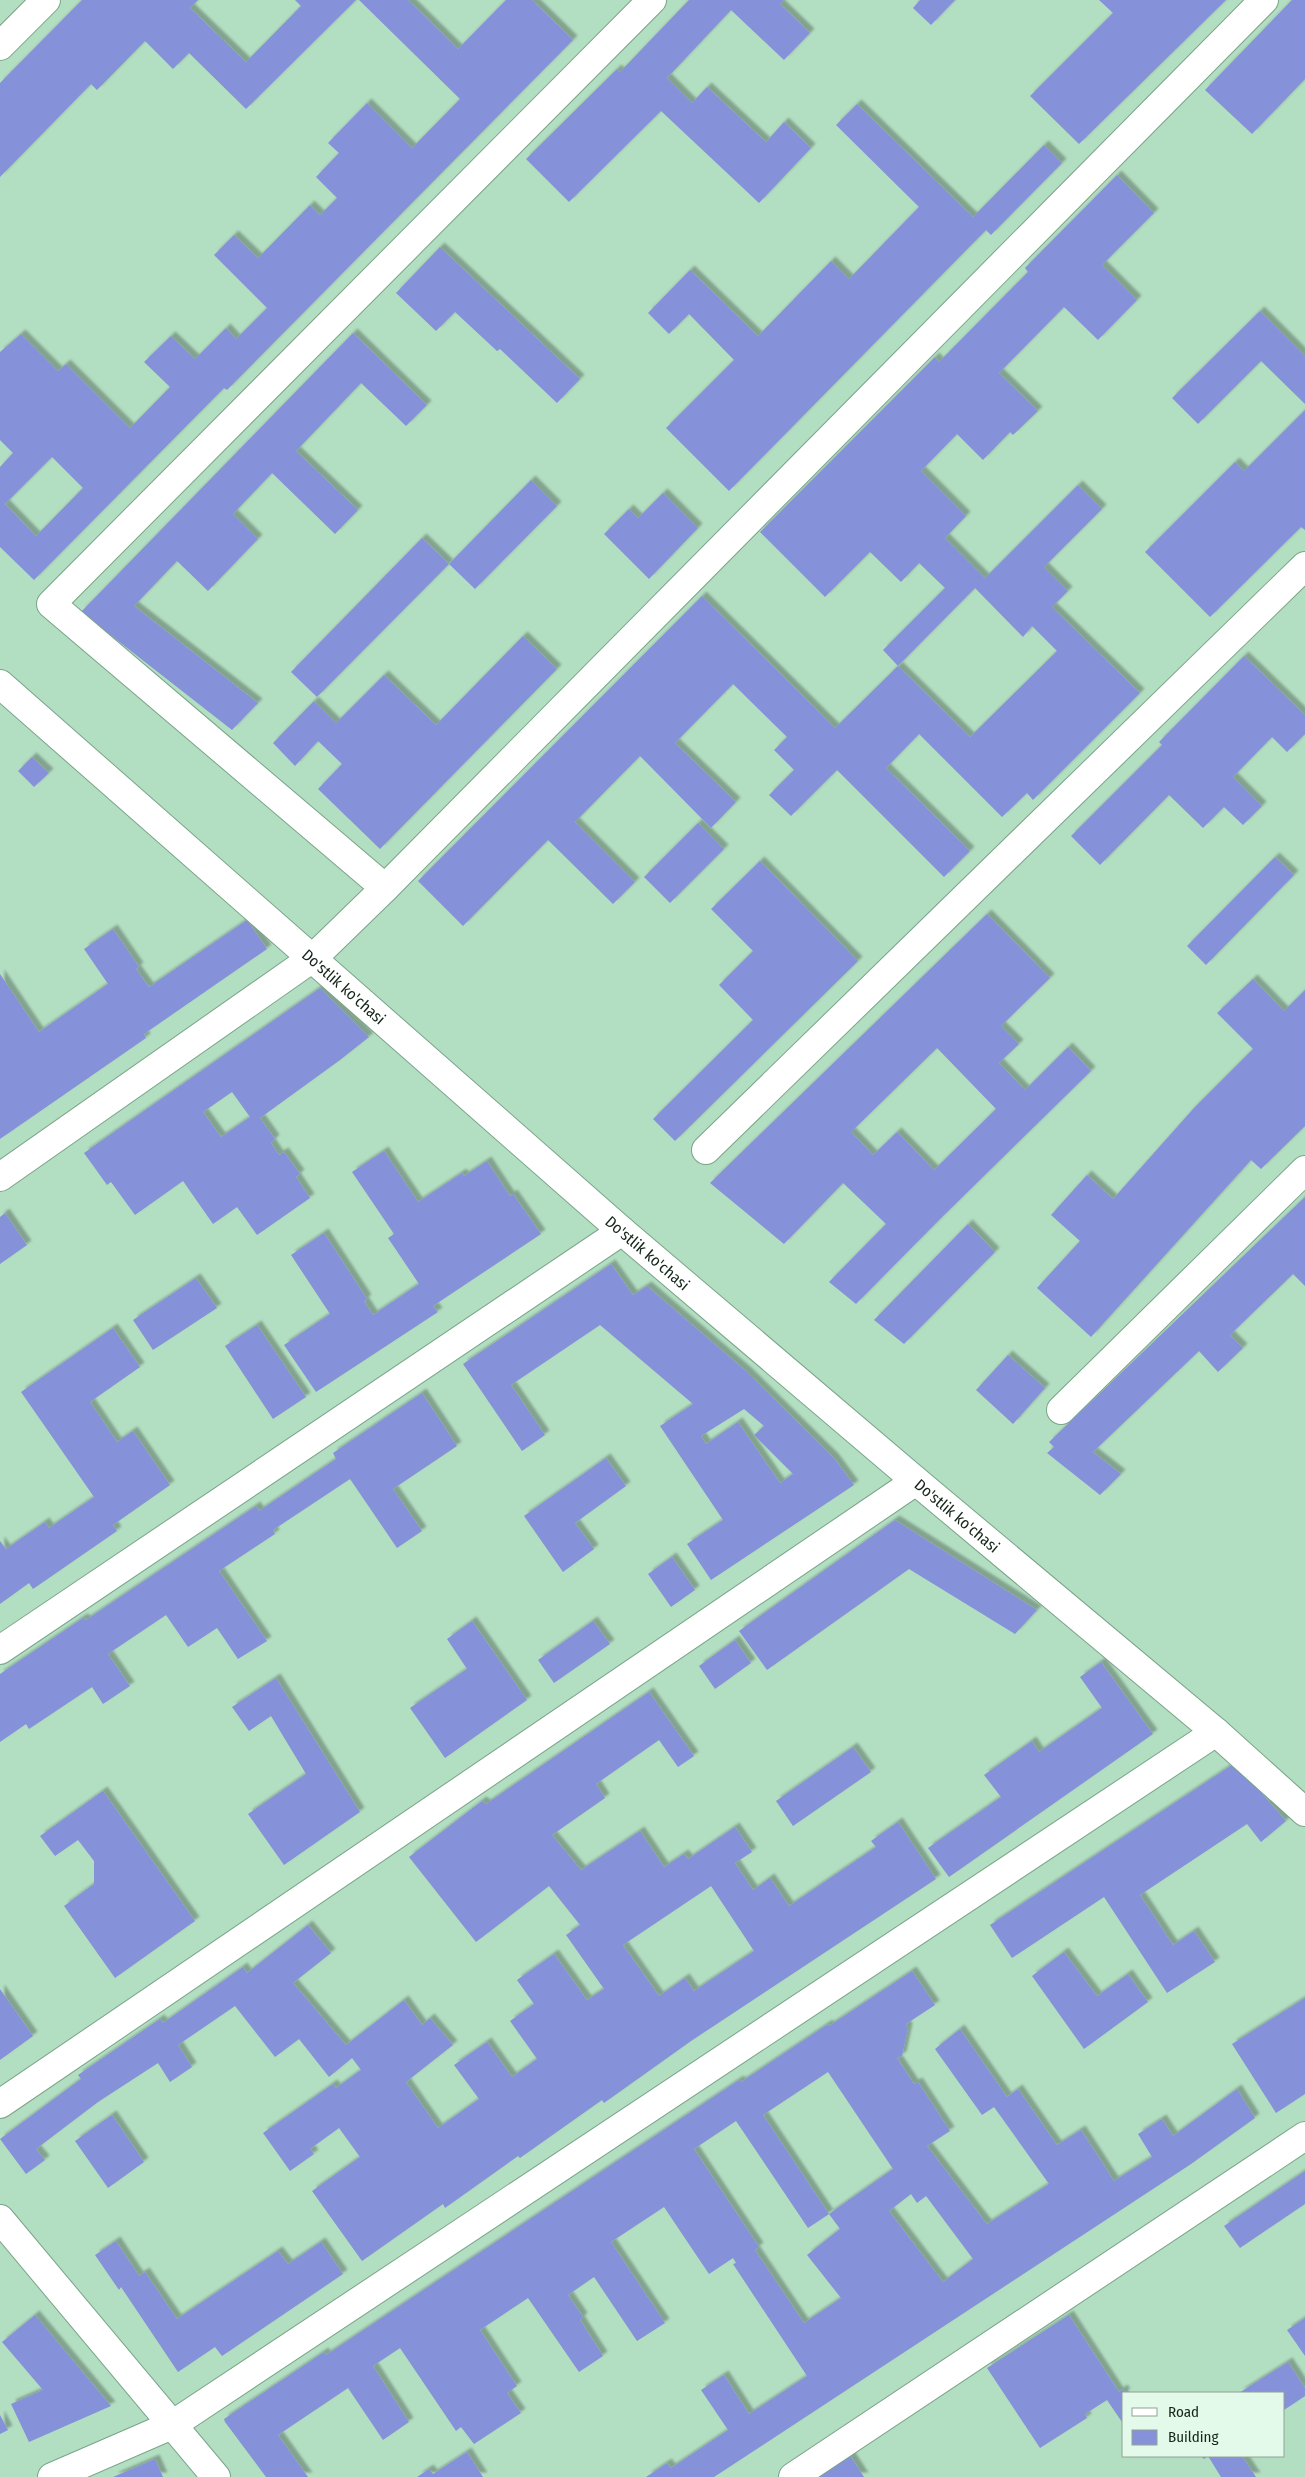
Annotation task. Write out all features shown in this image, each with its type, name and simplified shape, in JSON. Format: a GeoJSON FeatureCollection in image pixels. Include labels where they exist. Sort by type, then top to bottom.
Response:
{"type":"FeatureCollection","features":[{"type":"Feature","properties":{"kind":"street"},"geometry":{"type":"LineString","coordinates":[[0,46],[46,0]]}},
{"type":"Feature","properties":{"kind":"street"},"geometry":{"type":"LineString","coordinates":[[385,888],[51,604],[652,0]]}},
{"type":"Feature","properties":{"kind":"street"},"geometry":{"type":"LineString","coordinates":[[0,1177],[314,957],[385,888],[1264,0]]}},
{"type":"Feature","properties":{"kind":"street"},"geometry":{"type":"LineString","coordinates":[[706,1150],[1305,566]]}},
{"type":"Feature","properties":{"kind":"street","name":"Do'stlik ko'chasi"},"geometry":{"type":"LineString","coordinates":[[0,684],[314,957],[622,1231],[916,1481],[1216,1732],[1305,1812]]}},
{"type":"Feature","properties":{"kind":"street"},"geometry":{"type":"LineString","coordinates":[[1061,1410],[1305,1170]]}},
{"type":"Feature","properties":{"kind":"street"},"geometry":{"type":"LineString","coordinates":[[0,1650],[622,1231]]}},
{"type":"Feature","properties":{"kind":"street"},"geometry":{"type":"LineString","coordinates":[[0,2104],[916,1481]]}},
{"type":"Feature","properties":{"kind":"street"},"geometry":{"type":"LineString","coordinates":[[52,2477],[172,2425],[1216,1732]]}},
{"type":"Feature","properties":{"kind":"street"},"geometry":{"type":"LineString","coordinates":[[793,2477],[1305,2136]]}},
{"type":"Feature","properties":{"kind":"street"},"geometry":{"type":"LineString","coordinates":[[0,2219],[216,2477]]}},
{"type":"Feature","properties":{"kind":"building"},"geometry":{"type":"Polygon","coordinates":[[[82,0],[198,0],[190,8],[246,62],[301,6],[295,0],[356,0],[246,109],[189,53],[173,69],[145,41],[97,90],[91,84],[0,177],[0,83],[82,0]]]}},
{"type":"Feature","properties":{"kind":"building"},"geometry":{"type":"Polygon","coordinates":[[[359,0],[408,0],[458,49],[506,0],[532,0],[573,40],[227,390],[224,388],[34,580],[0,547],[0,467],[13,453],[0,440],[0,352],[21,334],[58,371],[66,364],[130,428],[170,387],[144,362],[171,336],[195,359],[226,328],[236,339],[267,308],[214,255],[234,235],[258,258],[310,205],[320,215],[337,198],[316,177],[339,153],[328,143],[367,103],[412,148],[460,99],[359,0]],[[52,457],[5,504],[36,536],[83,488],[52,457]]]}},
{"type":"Feature","properties":{"kind":"building"},"geometry":{"type":"Polygon","coordinates":[[[689,0],[784,0],[780,4],[810,33],[784,60],[731,10],[667,78],[692,103],[707,87],[766,142],[784,122],[811,148],[759,203],[661,111],[569,202],[526,159],[617,69],[620,72],[689,0]]]}},
{"type":"Feature","properties":{"kind":"building"},"geometry":{"type":"Polygon","coordinates":[[[920,0],[955,0],[931,25],[913,8],[920,0]]]}},
{"type":"Feature","properties":{"kind":"building"},"geometry":{"type":"Polygon","coordinates":[[[1099,0],[1226,0],[1079,144],[1030,96],[1113,13],[1099,0]]]}},
{"type":"Feature","properties":{"kind":"building"},"geometry":{"type":"Polygon","coordinates":[[[1292,0],[1305,0],[1305,79],[1252,134],[1205,90],[1292,0]]]}},
{"type":"Feature","properties":{"kind":"building"},"geometry":{"type":"Polygon","coordinates":[[[857,104],[973,217],[1044,145],[1062,163],[991,235],[986,230],[729,491],[666,428],[734,360],[689,314],[669,334],[648,313],[690,270],[758,336],[831,261],[849,279],[919,207],[836,125],[857,104]]]}},
{"type":"Feature","properties":{"kind":"building"},"geometry":{"type":"Polygon","coordinates":[[[1117,175],[1154,213],[1102,265],[1137,300],[1098,340],[1064,307],[999,373],[1038,411],[1013,435],[1010,432],[983,460],[957,434],[921,471],[966,516],[945,538],[985,578],[1078,485],[1102,509],[1044,567],[1068,591],[1052,607],[1140,693],[1033,800],[1027,793],[1002,817],[919,734],[886,768],[970,851],[944,877],[837,770],[791,816],[769,795],[794,770],[774,750],[787,737],[733,684],[675,743],[736,802],[711,828],[640,756],[575,822],[635,882],[613,904],[548,840],[463,926],[418,881],[702,596],[835,728],[898,666],[883,650],[945,588],[919,563],[901,582],[870,552],[825,597],[760,532],[935,357],[939,362],[1028,272],[1025,268],[1117,175]],[[975,588],[898,666],[970,737],[1057,651],[1032,626],[1023,637],[975,588]]]}},
{"type":"Feature","properties":{"kind":"building"},"geometry":{"type":"Polygon","coordinates":[[[440,247],[580,379],[557,403],[500,349],[497,351],[455,312],[436,331],[396,293],[440,247]]]}},
{"type":"Feature","properties":{"kind":"building"},"geometry":{"type":"Polygon","coordinates":[[[1260,311],[1305,356],[1305,404],[1261,361],[1198,424],[1172,398],[1260,311]]]}},
{"type":"Feature","properties":{"kind":"building"},"geometry":{"type":"Polygon","coordinates":[[[353,333],[427,405],[406,426],[361,383],[296,451],[358,510],[335,534],[272,473],[233,514],[258,539],[208,591],[177,561],[134,606],[258,703],[232,730],[81,612],[353,333]]]}},
{"type":"Feature","properties":{"kind":"building"},"geometry":{"type":"Polygon","coordinates":[[[1305,410],[1305,530],[1301,527],[1210,617],[1145,552],[1235,462],[1244,471],[1305,410]]]}},
{"type":"Feature","properties":{"kind":"building"},"geometry":{"type":"Polygon","coordinates":[[[531,480],[557,506],[475,589],[449,564],[531,480]]]}},
{"type":"Feature","properties":{"kind":"building"},"geometry":{"type":"Polygon","coordinates":[[[663,493],[698,528],[649,579],[604,534],[629,509],[638,518],[663,493]]]}},
{"type":"Feature","properties":{"kind":"building"},"geometry":{"type":"Polygon","coordinates":[[[422,538],[449,564],[317,697],[291,672],[422,538]]]}},
{"type":"Feature","properties":{"kind":"building"},"geometry":{"type":"Polygon","coordinates":[[[523,636],[557,669],[380,849],[318,789],[342,764],[318,741],[295,766],[273,743],[314,701],[336,723],[384,675],[436,725],[523,636]]]}},
{"type":"Feature","properties":{"kind":"building"},"geometry":{"type":"Polygon","coordinates":[[[1244,656],[1305,715],[1305,734],[1287,752],[1272,737],[1233,777],[1262,806],[1243,825],[1224,807],[1203,828],[1169,795],[1100,865],[1071,836],[1162,745],[1159,742],[1244,656]]]}},
{"type":"Feature","properties":{"kind":"building"},"geometry":{"type":"Polygon","coordinates":[[[32,757],[49,773],[34,787],[18,771],[32,757]]]}},
{"type":"Feature","properties":{"kind":"building"},"geometry":{"type":"Polygon","coordinates":[[[698,823],[724,849],[670,903],[644,877],[698,823]]]}},
{"type":"Feature","properties":{"kind":"building"},"geometry":{"type":"Polygon","coordinates":[[[1275,857],[1294,875],[1206,965],[1187,946],[1275,857]]]}},
{"type":"Feature","properties":{"kind":"building"},"geometry":{"type":"Polygon","coordinates":[[[760,861],[858,961],[675,1141],[653,1119],[753,1020],[719,985],[753,951],[711,909],[760,861]]]}},
{"type":"Feature","properties":{"kind":"building"},"geometry":{"type":"Polygon","coordinates":[[[987,914],[1050,978],[1001,1026],[1019,1044],[999,1063],[1025,1090],[1068,1047],[1091,1071],[856,1304],[829,1282],[886,1224],[843,1183],[784,1244],[710,1183],[987,914]],[[937,1048],[851,1132],[873,1155],[897,1132],[934,1170],[996,1109],[937,1048]]]}},
{"type":"Feature","properties":{"kind":"building"},"geometry":{"type":"Polygon","coordinates":[[[247,920],[267,949],[144,1034],[146,1038],[0,1139],[0,974],[39,1032],[108,984],[84,949],[113,929],[139,967],[136,969],[149,987],[247,920]]]}},
{"type":"Feature","properties":{"kind":"building"},"geometry":{"type":"Polygon","coordinates":[[[1253,979],[1284,1011],[1305,990],[1305,1126],[1261,1169],[1251,1160],[1091,1337],[1037,1288],[1080,1241],[1051,1215],[1087,1175],[1113,1199],[1194,1108],[1253,1049],[1217,1013],[1253,979]]]}},
{"type":"Feature","properties":{"kind":"building"},"geometry":{"type":"Polygon","coordinates":[[[320,988],[369,1037],[260,1118],[275,1139],[271,1143],[279,1155],[284,1152],[300,1174],[296,1177],[310,1198],[257,1235],[237,1207],[213,1224],[183,1181],[135,1215],[111,1182],[107,1185],[84,1153],[320,988]],[[232,1092],[203,1112],[221,1137],[250,1117],[232,1092]]]}},
{"type":"Feature","properties":{"kind":"building"},"geometry":{"type":"Polygon","coordinates":[[[384,1151],[418,1202],[462,1173],[464,1176],[487,1161],[510,1196],[513,1194],[541,1234],[433,1306],[438,1312],[316,1392],[284,1345],[330,1314],[291,1255],[324,1233],[367,1299],[364,1301],[373,1315],[419,1284],[388,1238],[394,1234],[352,1172],[384,1151]]]}},
{"type":"Feature","properties":{"kind":"building"},"geometry":{"type":"Polygon","coordinates":[[[1305,1197],[1305,1286],[1293,1274],[1230,1335],[1243,1348],[1218,1372],[1199,1351],[1093,1452],[1121,1474],[1100,1495],[1047,1453],[1054,1447],[1049,1442],[1305,1197]]]}},
{"type":"Feature","properties":{"kind":"building"},"geometry":{"type":"Polygon","coordinates":[[[5,1213],[27,1245],[0,1264],[0,1217],[5,1213]]]}},
{"type":"Feature","properties":{"kind":"building"},"geometry":{"type":"Polygon","coordinates":[[[968,1224],[995,1252],[904,1344],[874,1320],[968,1224]]]}},
{"type":"Feature","properties":{"kind":"building"},"geometry":{"type":"Polygon","coordinates":[[[611,1264],[633,1295],[647,1286],[747,1372],[834,1458],[854,1485],[711,1580],[687,1544],[723,1520],[660,1426],[693,1404],[600,1325],[511,1385],[545,1435],[522,1451],[463,1364],[611,1264]],[[744,1409],[701,1436],[706,1444],[738,1422],[780,1483],[793,1474],[754,1435],[764,1426],[744,1409]]]}},
{"type":"Feature","properties":{"kind":"building"},"geometry":{"type":"Polygon","coordinates":[[[196,1278],[217,1308],[153,1350],[133,1320],[196,1278]]]}},
{"type":"Feature","properties":{"kind":"building"},"geometry":{"type":"Polygon","coordinates":[[[257,1325],[306,1397],[273,1419],[225,1346],[257,1325]]]}},
{"type":"Feature","properties":{"kind":"building"},"geometry":{"type":"Polygon","coordinates":[[[113,1328],[140,1367],[90,1402],[117,1442],[133,1431],[170,1485],[113,1525],[117,1531],[33,1589],[29,1583],[0,1604],[0,1541],[6,1549],[45,1522],[49,1528],[94,1497],[21,1392],[113,1328]]]}},
{"type":"Feature","properties":{"kind":"building"},"geometry":{"type":"Polygon","coordinates":[[[1008,1355],[1045,1388],[1013,1424],[976,1390],[1008,1355]]]}},
{"type":"Feature","properties":{"kind":"building"},"geometry":{"type":"Polygon","coordinates":[[[422,1393],[457,1446],[393,1489],[422,1531],[397,1548],[350,1479],[273,1530],[275,1534],[219,1571],[267,1641],[238,1659],[217,1628],[188,1647],[166,1615],[108,1654],[130,1686],[103,1704],[92,1687],[29,1729],[26,1724],[0,1742],[0,1674],[83,1618],[86,1620],[256,1506],[259,1511],[336,1459],[333,1453],[422,1393]]]}},
{"type":"Feature","properties":{"kind":"building"},"geometry":{"type":"Polygon","coordinates":[[[606,1458],[626,1486],[575,1523],[594,1549],[563,1572],[524,1516],[606,1458]]]}},
{"type":"Feature","properties":{"kind":"building"},"geometry":{"type":"Polygon","coordinates":[[[895,1520],[1037,1610],[1015,1634],[909,1569],[767,1670],[739,1631],[895,1520]]]}},
{"type":"Feature","properties":{"kind":"building"},"geometry":{"type":"Polygon","coordinates":[[[672,1557],[695,1590],[671,1607],[648,1574],[672,1557]]]}},
{"type":"Feature","properties":{"kind":"building"},"geometry":{"type":"Polygon","coordinates":[[[472,1621],[527,1700],[445,1758],[410,1708],[467,1669],[447,1639],[472,1621]]]}},
{"type":"Feature","properties":{"kind":"building"},"geometry":{"type":"Polygon","coordinates":[[[593,1621],[610,1644],[554,1683],[538,1660],[593,1621]]]}},
{"type":"Feature","properties":{"kind":"building"},"geometry":{"type":"Polygon","coordinates":[[[735,1640],[751,1663],[715,1689],[699,1666],[735,1640]]]}},
{"type":"Feature","properties":{"kind":"building"},"geometry":{"type":"Polygon","coordinates":[[[1101,1662],[1153,1734],[949,1877],[928,1848],[1001,1797],[984,1775],[1032,1741],[1039,1752],[1102,1708],[1080,1677],[1101,1662]]]}},
{"type":"Feature","properties":{"kind":"building"},"geometry":{"type":"Polygon","coordinates":[[[276,1678],[360,1812],[284,1865],[248,1814],[306,1774],[271,1716],[249,1731],[232,1707],[276,1678]]]}},
{"type":"Feature","properties":{"kind":"building"},"geometry":{"type":"Polygon","coordinates":[[[649,1692],[694,1756],[678,1767],[659,1740],[596,1784],[605,1798],[552,1835],[581,1870],[640,1831],[664,1867],[684,1854],[688,1859],[735,1827],[752,1852],[735,1863],[753,1890],[770,1878],[789,1906],[876,1847],[871,1841],[898,1822],[936,1879],[691,2041],[604,2103],[602,2100],[520,2158],[518,2156],[445,2208],[443,2204],[362,2261],[312,2191],[360,2157],[339,2128],[310,2149],[314,2154],[290,2171],[263,2133],[333,2084],[336,2088],[361,2070],[352,2058],[329,2077],[299,2039],[275,2057],[235,2006],[178,2045],[192,2067],[170,2082],[158,2063],[98,2102],[36,2149],[45,2160],[26,2174],[0,2139],[81,2079],[78,2075],[160,2019],[163,2023],[243,1967],[247,1973],[308,1925],[331,1953],[293,1983],[346,2045],[404,2000],[422,2025],[430,2018],[453,2045],[406,2082],[438,2128],[479,2099],[454,2065],[487,2042],[512,2077],[537,2059],[510,2021],[534,2004],[517,1980],[554,1954],[587,2000],[604,1989],[566,1935],[580,1925],[549,1886],[476,1942],[409,1857],[482,1801],[486,1804],[649,1692]],[[711,1886],[623,1945],[659,1996],[685,1978],[694,1991],[754,1951],[711,1886]]]}},
{"type":"Feature","properties":{"kind":"building"},"geometry":{"type":"Polygon","coordinates":[[[853,1747],[871,1772],[793,1826],[776,1801],[853,1747]]]}},
{"type":"Feature","properties":{"kind":"building"},"geometry":{"type":"Polygon","coordinates":[[[1235,1763],[1286,1821],[1261,1842],[1247,1824],[1140,1895],[1173,1945],[1194,1931],[1215,1962],[1167,1993],[1104,1897],[1012,1958],[990,1925],[1235,1763]]]}},
{"type":"Feature","properties":{"kind":"building"},"geometry":{"type":"Polygon","coordinates":[[[103,1791],[195,1921],[115,1978],[64,1906],[94,1884],[94,1861],[78,1840],[55,1856],[40,1836],[103,1791]]]}},
{"type":"Feature","properties":{"kind":"building"},"geometry":{"type":"Polygon","coordinates":[[[1064,1952],[1097,1996],[1128,1974],[1148,2002],[1084,2049],[1032,1976],[1064,1952]]]}},
{"type":"Feature","properties":{"kind":"building"},"geometry":{"type":"Polygon","coordinates":[[[912,1971],[935,2005],[906,2024],[908,2028],[902,2056],[897,2058],[914,2084],[918,2082],[950,2131],[927,2146],[987,2224],[1049,2184],[994,2107],[982,2115],[935,2049],[960,2029],[1007,2097],[1018,2089],[1057,2145],[1081,2130],[1114,2181],[1152,2157],[1138,2134],[1162,2119],[1173,2136],[1237,2089],[1255,2118],[1191,2164],[714,2477],[646,2477],[667,2463],[671,2468],[728,2430],[701,2390],[724,2375],[749,2414],[807,2376],[733,2264],[736,2263],[733,2258],[709,2274],[664,2207],[611,2242],[665,2323],[637,2341],[594,2277],[568,2295],[583,2317],[580,2320],[603,2356],[579,2372],[528,2298],[480,2330],[517,2386],[507,2393],[521,2413],[474,2444],[461,2427],[456,2431],[400,2348],[373,2366],[409,2422],[383,2440],[348,2388],[278,2435],[308,2477],[266,2477],[225,2422],[224,2419],[324,2352],[326,2355],[739,2080],[741,2082],[828,2024],[829,2026],[912,1971]],[[828,2072],[763,2115],[829,2214],[893,2169],[828,2072]],[[736,2121],[694,2149],[759,2247],[755,2250],[804,2323],[841,2298],[807,2255],[840,2229],[829,2214],[808,2228],[736,2121]],[[911,2194],[889,2211],[943,2282],[973,2259],[926,2196],[917,2203],[911,2194]]]}},
{"type":"Feature","properties":{"kind":"building"},"geometry":{"type":"Polygon","coordinates":[[[0,1989],[33,2036],[0,2060],[0,1989]]]}},
{"type":"Feature","properties":{"kind":"building"},"geometry":{"type":"Polygon","coordinates":[[[1305,1998],[1305,2094],[1276,2113],[1232,2044],[1305,1998]]]}},
{"type":"Feature","properties":{"kind":"building"},"geometry":{"type":"Polygon","coordinates":[[[112,2115],[144,2162],[108,2188],[75,2141],[112,2115]]]}},
{"type":"Feature","properties":{"kind":"building"},"geometry":{"type":"Polygon","coordinates":[[[1305,2171],[1305,2204],[1240,2248],[1224,2226],[1305,2171]]]}},
{"type":"Feature","properties":{"kind":"building"},"geometry":{"type":"Polygon","coordinates":[[[116,2241],[139,2276],[145,2272],[177,2319],[278,2251],[288,2264],[321,2242],[343,2274],[222,2356],[215,2347],[178,2372],[121,2287],[119,2290],[95,2255],[116,2241]]]}},
{"type":"Feature","properties":{"kind":"building"},"geometry":{"type":"Polygon","coordinates":[[[35,2315],[111,2406],[29,2442],[11,2404],[43,2390],[2,2342],[35,2315]]]}},
{"type":"Feature","properties":{"kind":"building"},"geometry":{"type":"Polygon","coordinates":[[[1069,2315],[1119,2392],[1123,2389],[1125,2392],[1122,2392],[1122,2422],[1107,2400],[1085,2414],[1087,2418],[1040,2448],[987,2368],[1069,2315]]]}},
{"type":"Feature","properties":{"kind":"building"},"geometry":{"type":"Polygon","coordinates":[[[1305,2318],[1305,2356],[1287,2330],[1305,2318]]]}},
{"type":"Feature","properties":{"kind":"building"},"geometry":{"type":"Polygon","coordinates":[[[1288,2362],[1305,2388],[1305,2396],[1285,2409],[1285,2392],[1241,2392],[1288,2362]]]}},
{"type":"Feature","properties":{"kind":"building"},"geometry":{"type":"Polygon","coordinates":[[[0,2415],[8,2430],[0,2434],[0,2415]]]}},
{"type":"Feature","properties":{"kind":"building"},"geometry":{"type":"Polygon","coordinates":[[[467,2452],[483,2477],[417,2477],[429,2469],[433,2474],[467,2452]]]}},
{"type":"Feature","properties":{"kind":"building"},"geometry":{"type":"Polygon","coordinates":[[[849,2454],[864,2477],[814,2477],[849,2454]]]}},
{"type":"Feature","properties":{"kind":"building"},"geometry":{"type":"Polygon","coordinates":[[[1209,2457],[1243,2457],[1256,2477],[1221,2477],[1209,2457]]]}},
{"type":"Feature","properties":{"kind":"building"},"geometry":{"type":"Polygon","coordinates":[[[155,2459],[163,2477],[113,2477],[155,2459]]]}}]}
